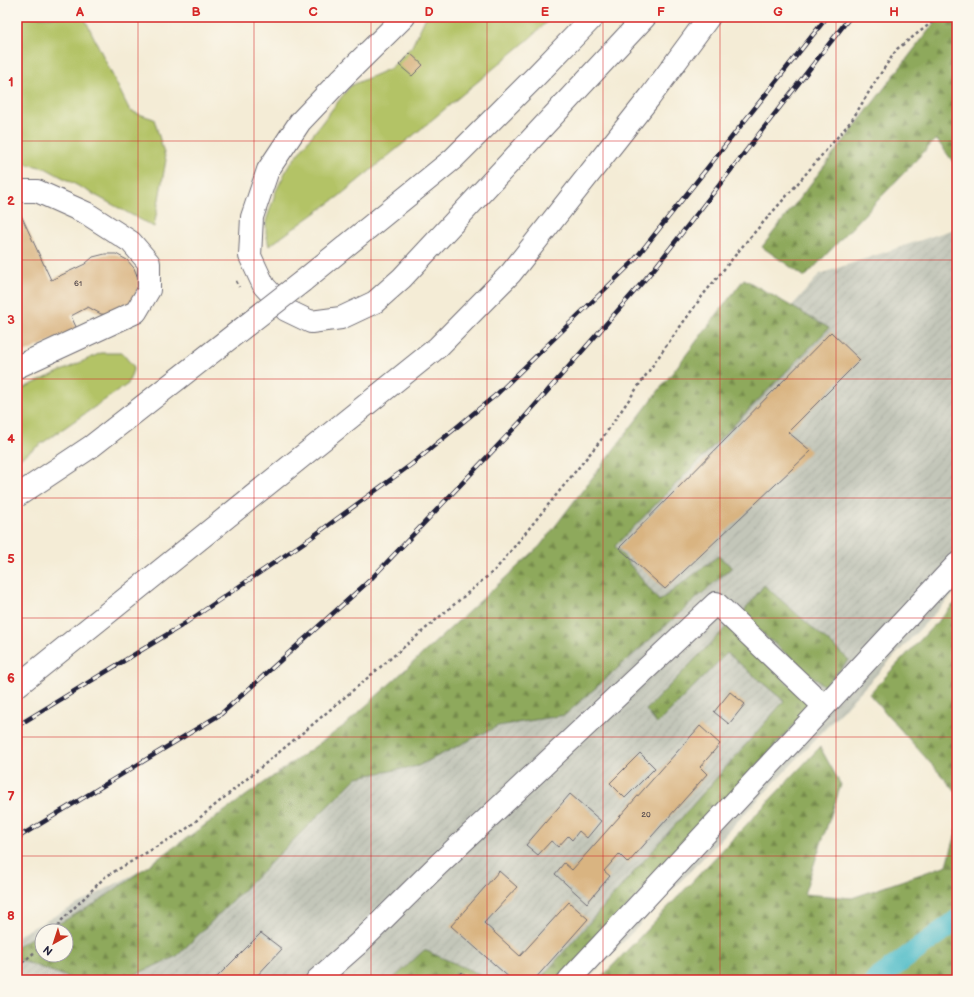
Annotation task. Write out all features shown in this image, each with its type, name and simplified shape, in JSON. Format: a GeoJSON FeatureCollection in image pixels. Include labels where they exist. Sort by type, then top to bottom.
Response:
{"type":"FeatureCollection","features":[{"type":"Feature","properties":{"kind":"main road"},"geometry":{"type":"LineString","coordinates":[[404,17],[300,122],[268,170],[252,217],[250,256],[264,286],[286,310],[311,322],[341,318],[375,302],[402,278],[645,17]]}},
{"type":"Feature","properties":{"kind":"main road"},"geometry":{"type":"LineString","coordinates":[[17,496],[92,446],[303,280],[452,159],[535,78],[593,17]]}},
{"type":"Feature","properties":{"kind":"main road"},"geometry":{"type":"LineString","coordinates":[[17,686],[438,347],[511,273],[650,97],[710,17]]}},
{"type":"Feature","properties":{"kind":"main road"},"geometry":{"type":"LineString","coordinates":[[17,191],[37,191],[86,213],[131,242],[148,263],[149,290],[136,312],[17,367]]}},
{"type":"Feature","properties":{"kind":"main road"},"geometry":{"type":"LineString","coordinates":[[569,980],[957,564]]}},
{"type":"Feature","properties":{"kind":"main road"},"geometry":{"type":"LineString","coordinates":[[317,980],[359,943],[444,859],[716,603],[824,706]]}},
{"type":"Feature","properties":{"kind":"path"},"geometry":{"type":"LineString","coordinates":[[60,923],[105,877],[186,830],[496,569],[601,440],[664,348],[703,295],[746,242],[852,120],[875,82],[898,49],[939,17]]}},
{"type":"Feature","properties":{"kind":"path"},"geometry":{"type":"LineString","coordinates":[[17,965],[24,962],[34,953]]}},
{"type":"Feature","properties":{"kind":"shaded area"},"geometry":{"type":"Polygon","coordinates":[[[957,228],[957,590],[587,980],[17,980],[17,936],[34,927],[34,963],[74,963],[74,923],[42,923],[432,717],[820,274],[957,228]]]}},
{"type":"Feature","properties":{"kind":"green space"},"geometry":{"type":"Polygon","coordinates":[[[17,17],[84,17],[130,111],[154,119],[166,160],[154,227],[45,168],[21,163],[17,153],[17,17]]]}},
{"type":"Feature","properties":{"kind":"green space"},"geometry":{"type":"Polygon","coordinates":[[[426,17],[552,17],[530,38],[338,197],[269,246],[266,233],[266,221],[276,191],[288,167],[350,86],[391,68],[412,46],[426,17]]]}},
{"type":"Feature","properties":{"kind":"green space"},"geometry":{"type":"Polygon","coordinates":[[[939,17],[957,17],[957,167],[936,139],[805,277],[762,247],[939,17]]]}},
{"type":"Feature","properties":{"kind":"green space"},"geometry":{"type":"Polygon","coordinates":[[[744,279],[829,328],[615,546],[659,601],[718,556],[732,567],[565,715],[498,726],[418,766],[357,777],[177,956],[123,980],[76,980],[17,959],[17,946],[34,936],[34,963],[74,963],[74,923],[60,923],[96,903],[345,725],[540,546],[744,279]]]}},
{"type":"Feature","properties":{"kind":"green space"},"geometry":{"type":"Polygon","coordinates":[[[101,353],[122,353],[134,367],[128,384],[22,457],[17,457],[17,391],[101,353]]]}},
{"type":"Feature","properties":{"kind":"green space"},"geometry":{"type":"Polygon","coordinates":[[[764,585],[849,660],[824,686],[741,615],[764,585]]]}},
{"type":"Feature","properties":{"kind":"green space"},"geometry":{"type":"Polygon","coordinates":[[[957,601],[957,793],[869,694],[957,601]]]}},
{"type":"Feature","properties":{"kind":"green space"},"geometry":{"type":"Polygon","coordinates":[[[728,625],[811,706],[560,980],[539,980],[784,701],[727,653],[657,724],[646,710],[728,625]]]}},
{"type":"Feature","properties":{"kind":"green space"},"geometry":{"type":"Polygon","coordinates":[[[820,747],[841,785],[804,894],[852,898],[947,865],[957,830],[957,980],[599,980],[820,747]]]}},
{"type":"Feature","properties":{"kind":"green space"},"geometry":{"type":"Polygon","coordinates":[[[424,950],[486,977],[489,980],[392,980],[424,950]]]}},
{"type":"Feature","properties":{"kind":"building"},"geometry":{"type":"Polygon","coordinates":[[[410,53],[423,65],[412,76],[399,65],[410,53]]]}},
{"type":"Feature","properties":{"kind":"building"},"geometry":{"type":"Polygon","coordinates":[[[20,213],[51,280],[85,264],[93,257],[105,254],[116,254],[127,260],[134,268],[139,281],[139,286],[132,303],[111,315],[101,314],[88,307],[71,316],[77,329],[17,356],[17,214],[20,213]]]}},
{"type":"Feature","properties":{"kind":"building"},"geometry":{"type":"Polygon","coordinates":[[[831,332],[860,360],[788,432],[811,451],[665,589],[619,548],[831,332]]]}},
{"type":"Feature","properties":{"kind":"building"},"geometry":{"type":"Polygon","coordinates":[[[730,692],[745,704],[729,724],[714,712],[730,692]]]}},
{"type":"Feature","properties":{"kind":"building"},"geometry":{"type":"Polygon","coordinates":[[[700,726],[720,744],[700,767],[707,774],[628,863],[619,854],[604,871],[610,876],[587,903],[555,874],[564,863],[572,870],[700,726]]]}},
{"type":"Feature","properties":{"kind":"building"},"geometry":{"type":"Polygon","coordinates":[[[640,753],[655,768],[625,798],[610,783],[640,753]]]}},
{"type":"Feature","properties":{"kind":"building"},"geometry":{"type":"Polygon","coordinates":[[[570,794],[601,821],[587,838],[579,831],[572,840],[568,836],[558,847],[551,841],[538,855],[526,845],[570,794]]]}},
{"type":"Feature","properties":{"kind":"building"},"geometry":{"type":"Polygon","coordinates":[[[499,871],[517,887],[484,923],[520,956],[569,902],[588,919],[534,980],[512,980],[451,926],[499,871]]]}},
{"type":"Feature","properties":{"kind":"building"},"geometry":{"type":"Polygon","coordinates":[[[261,933],[282,949],[253,980],[215,979],[261,933]]]}},
{"type":"Feature","properties":{"kind":"building"},"geometry":{"type":"Polygon","coordinates":[[[462,972],[472,980],[455,980],[462,972]]]}},
{"type":"Feature","properties":{"kind":"waterway"},"geometry":{"type":"LineString","coordinates":[[876,980],[957,920]]}},
{"type":"Feature","properties":{"kind":"railway"},"geometry":{"type":"LineString","coordinates":[[17,726],[181,626],[312,537],[412,464],[497,394],[632,263],[827,17]]}},
{"type":"Feature","properties":{"kind":"railway"},"geometry":{"type":"LineString","coordinates":[[17,838],[221,714],[370,580],[523,419],[654,269],[850,17]]}}]}
